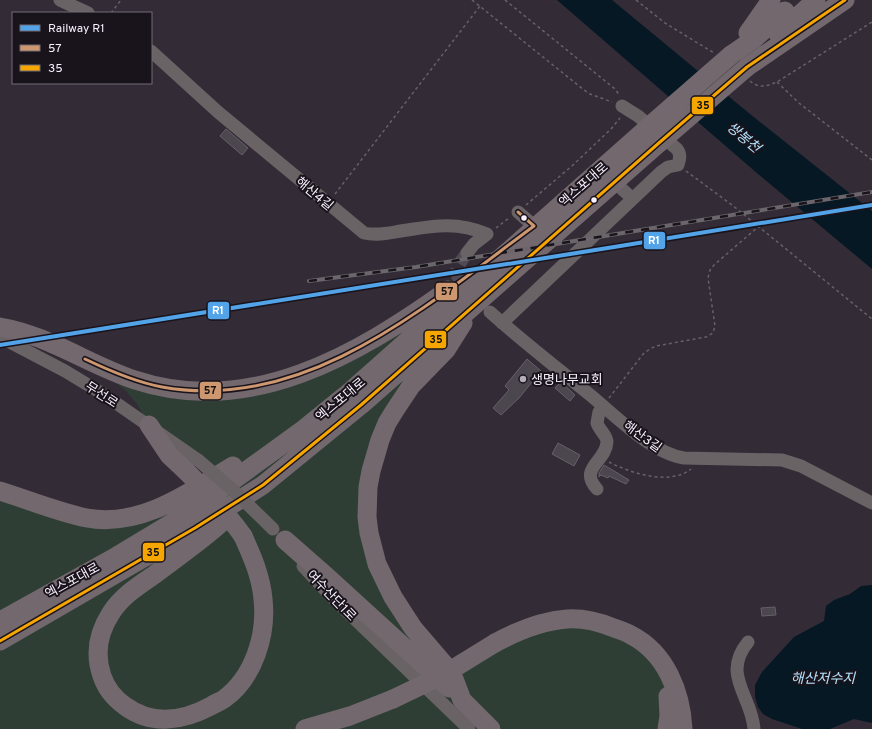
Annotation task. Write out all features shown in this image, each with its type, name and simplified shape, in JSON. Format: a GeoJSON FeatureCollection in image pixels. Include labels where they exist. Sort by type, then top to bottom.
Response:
{"type":"FeatureCollection","features":[{"type":"Feature","properties":{"kind":"highway"},"geometry":{"type":"LineString","coordinates":[[732,55],[771,0]]}},
{"type":"Feature","properties":{"kind":"highway"},"geometry":{"type":"LineString","coordinates":[[748,33],[785,0]]}},
{"type":"Feature","properties":{"kind":"highway"},"geometry":{"type":"LineString","coordinates":[[732,55],[754,39],[798,0]]}},
{"type":"Feature","properties":{"kind":"highway"},"geometry":{"type":"LineString","coordinates":[[747,67],[763,47],[816,0]]}},
{"type":"Feature","properties":{"kind":"highway"},"geometry":{"type":"LineString","coordinates":[[747,67],[845,0]]}},
{"type":"Feature","properties":{"kind":"highway","name":"엑스포대로"},"geometry":{"type":"LineString","coordinates":[[0,620],[117,556],[185,515],[304,429],[346,395],[534,226],[732,55]]}},
{"type":"Feature","properties":{"kind":"highway","name":"엑스포대로"},"geometry":{"type":"LineString","coordinates":[[0,641],[188,532],[262,485],[482,309],[614,182],[747,67]]}},
{"type":"Feature","properties":{"kind":"highway"},"geometry":{"type":"LineString","coordinates":[[0,327],[34,336],[108,370],[134,380],[161,387],[191,391],[205,391],[254,387],[282,380],[308,371],[348,353],[379,336],[413,315],[534,226]]}},
{"type":"Feature","properties":{"kind":"highway"},"geometry":{"type":"LineString","coordinates":[[462,700],[449,670],[413,628],[383,579],[372,548],[368,528],[367,504],[371,470],[380,440],[391,416],[417,379],[446,350],[482,309]]}},
{"type":"Feature","properties":{"kind":"highway"},"geometry":{"type":"LineString","coordinates":[[0,491],[65,512],[89,518],[109,520],[134,516],[160,507],[182,497],[246,458],[310,412],[346,395]]}},
{"type":"Feature","properties":{"kind":"highway"},"geometry":{"type":"LineString","coordinates":[[147,729],[191,719],[214,709],[244,678],[252,665],[260,641],[264,600],[261,580],[243,536],[192,466],[169,455],[149,425]]}},
{"type":"Feature","properties":{"kind":"highway"},"geometry":{"type":"LineString","coordinates":[[223,700],[202,711],[180,717],[159,719],[141,716],[126,707],[115,697],[103,680],[98,659],[98,640],[111,612],[120,601],[207,536],[262,485]]}},
{"type":"Feature","properties":{"kind":"highway"},"geometry":{"type":"LineString","coordinates":[[279,534],[462,700],[486,727]]}},
{"type":"Feature","properties":{"kind":"highway"},"geometry":{"type":"LineString","coordinates":[[305,729],[357,714],[393,699],[443,675],[495,643],[524,629],[558,620],[575,619],[592,621],[630,634],[640,640],[664,665],[672,678],[678,694],[683,729]]}},
{"type":"Feature","properties":{"kind":"highway"},"geometry":{"type":"LineString","coordinates":[[616,629],[648,658],[662,677],[667,690],[670,716],[667,729]]}},
{"type":"Feature","properties":{"kind":"street"},"geometry":{"type":"LineString","coordinates":[[60,0],[86,12]]}},
{"type":"Feature","properties":{"kind":"street","name":"해산4길"},"geometry":{"type":"LineString","coordinates":[[152,52],[218,112],[364,233],[385,234],[433,226],[449,225],[469,228],[487,234]]}},
{"type":"Feature","properties":{"kind":"street"},"geometry":{"type":"LineString","coordinates":[[502,322],[664,169],[678,165],[680,154],[677,149],[638,116],[622,106]]}},
{"type":"Feature","properties":{"kind":"street"},"geometry":{"type":"LineString","coordinates":[[614,182],[632,198]]}},
{"type":"Feature","properties":{"kind":"street"},"geometry":{"type":"LineString","coordinates":[[518,212],[534,226]]}},
{"type":"Feature","properties":{"kind":"street"},"geometry":{"type":"LineString","coordinates":[[467,253],[474,244],[487,234]]}},
{"type":"Feature","properties":{"kind":"street","name":"해산3길"},"geometry":{"type":"LineString","coordinates":[[482,309],[502,322],[636,433],[660,450],[676,457],[782,460],[801,466],[872,503]]}},
{"type":"Feature","properties":{"kind":"street","name":"무선로"},"geometry":{"type":"LineString","coordinates":[[0,337],[65,371],[103,394],[149,425]]}},
{"type":"Feature","properties":{"kind":"street"},"geometry":{"type":"LineString","coordinates":[[597,489],[592,483],[590,474],[605,448],[607,440],[596,423],[599,412],[603,406]]}},
{"type":"Feature","properties":{"kind":"street","name":"여수산단1로"},"geometry":{"type":"LineString","coordinates":[[192,466],[234,491],[279,534],[305,568],[330,595],[486,727]]}},
{"type":"Feature","properties":{"kind":"street"},"geometry":{"type":"LineString","coordinates":[[748,642],[743,649],[737,664],[739,687],[752,717],[754,729]]}},
{"type":"Feature","properties":{"kind":"path"},"geometry":{"type":"LineString","coordinates":[[112,12],[121,0]]}},
{"type":"Feature","properties":{"kind":"path"},"geometry":{"type":"LineString","coordinates":[[472,0],[584,90],[590,94],[622,106]]}},
{"type":"Feature","properties":{"kind":"path"},"geometry":{"type":"LineString","coordinates":[[487,234],[518,212],[573,165],[611,129],[620,117],[622,106],[621,99],[615,89],[505,0]]}},
{"type":"Feature","properties":{"kind":"path"},"geometry":{"type":"LineString","coordinates":[[328,204],[480,6]]}},
{"type":"Feature","properties":{"kind":"path"},"geometry":{"type":"LineString","coordinates":[[777,82],[799,103],[872,160]]}},
{"type":"Feature","properties":{"kind":"path"},"geometry":{"type":"LineString","coordinates":[[678,165],[732,205],[758,228],[872,319]]}},
{"type":"Feature","properties":{"kind":"path"},"geometry":{"type":"LineString","coordinates":[[603,406],[644,353],[650,349],[656,346],[706,337],[713,333],[715,326],[708,278],[710,270],[758,228]]}},
{"type":"Feature","properties":{"kind":"path"},"geometry":{"type":"LineString","coordinates":[[600,458],[630,471],[656,477],[684,474],[703,458]]}},
{"type":"Feature","properties":{"kind":"green space"},"geometry":{"type":"Polygon","coordinates":[[[392,328],[451,342],[380,440],[372,548],[449,670],[568,619],[652,651],[683,729],[0,729],[0,491],[103,520],[215,475],[149,425],[137,404],[125,390],[110,378],[234,390],[392,328]]]}},
{"type":"Feature","properties":{"kind":"water","name":"쌍봉천"},"geometry":{"type":"Polygon","coordinates":[[[557,0],[612,0],[750,114],[872,211],[872,269],[758,174],[557,0]]]}},
{"type":"Feature","properties":{"kind":"water","name":"해산저수지"},"geometry":{"type":"Polygon","coordinates":[[[872,585],[872,723],[854,719],[830,729],[802,729],[772,719],[763,714],[758,707],[755,697],[755,685],[762,672],[794,637],[824,621],[826,606],[834,600],[850,594],[861,586],[872,585]]]}},
{"type":"Feature","properties":{"kind":"building"},"geometry":{"type":"Polygon","coordinates":[[[226,129],[248,148],[242,155],[220,136],[226,129]]]}},
{"type":"Feature","properties":{"kind":"building","name":"생명나무교회"},"geometry":{"type":"Polygon","coordinates":[[[527,359],[541,371],[519,398],[501,415],[493,408],[509,390],[505,386],[527,359]]]}},
{"type":"Feature","properties":{"kind":"building"},"geometry":{"type":"Polygon","coordinates":[[[561,382],[575,395],[570,401],[555,388],[561,382]]]}},
{"type":"Feature","properties":{"kind":"building"},"geometry":{"type":"Polygon","coordinates":[[[558,443],[580,455],[574,466],[552,454],[558,443]]]}},
{"type":"Feature","properties":{"kind":"building"},"geometry":{"type":"Polygon","coordinates":[[[604,465],[629,480],[626,484],[609,476],[608,478],[601,475],[599,477],[599,473],[604,465]]]}},
{"type":"Feature","properties":{"kind":"building"},"geometry":{"type":"Polygon","coordinates":[[[775,607],[776,615],[762,616],[761,608],[775,607]]]}},
{"type":"Feature","properties":{"kind":"tunnel"},"geometry":{"type":"LineString","coordinates":[[467,253],[458,266],[457,274],[462,282],[473,293]]}},
{"type":"Feature","properties":{"kind":"railway"},"geometry":{"type":"LineString","coordinates":[[309,281],[416,267],[872,192]]}},
{"type":"Feature","properties":{"kind":"railway"},"geometry":{"type":"LineString","coordinates":[[312,295],[872,205]]}},
{"type":"Feature","properties":{"kind":"rail line","name":"R1"},"geometry":{"type":"LineString","coordinates":[[0,345],[872,205]]}},
{"type":"Feature","properties":{"kind":"transit line","name":"35"},"geometry":{"type":"LineString","coordinates":[[0,641],[195,528],[263,485],[361,405],[747,67],[845,0]]}},
{"type":"Feature","properties":{"kind":"transit line","name":"57"},"geometry":{"type":"LineString","coordinates":[[85,359],[123,376],[152,385],[215,391],[266,384],[315,368],[362,346],[407,319],[534,226],[518,212]]}},
{"type":"Feature","properties":{"kind":"place","name":"생명나무교회"},"geometry":{"type":"Point","coordinates":[523,379]}}]}
